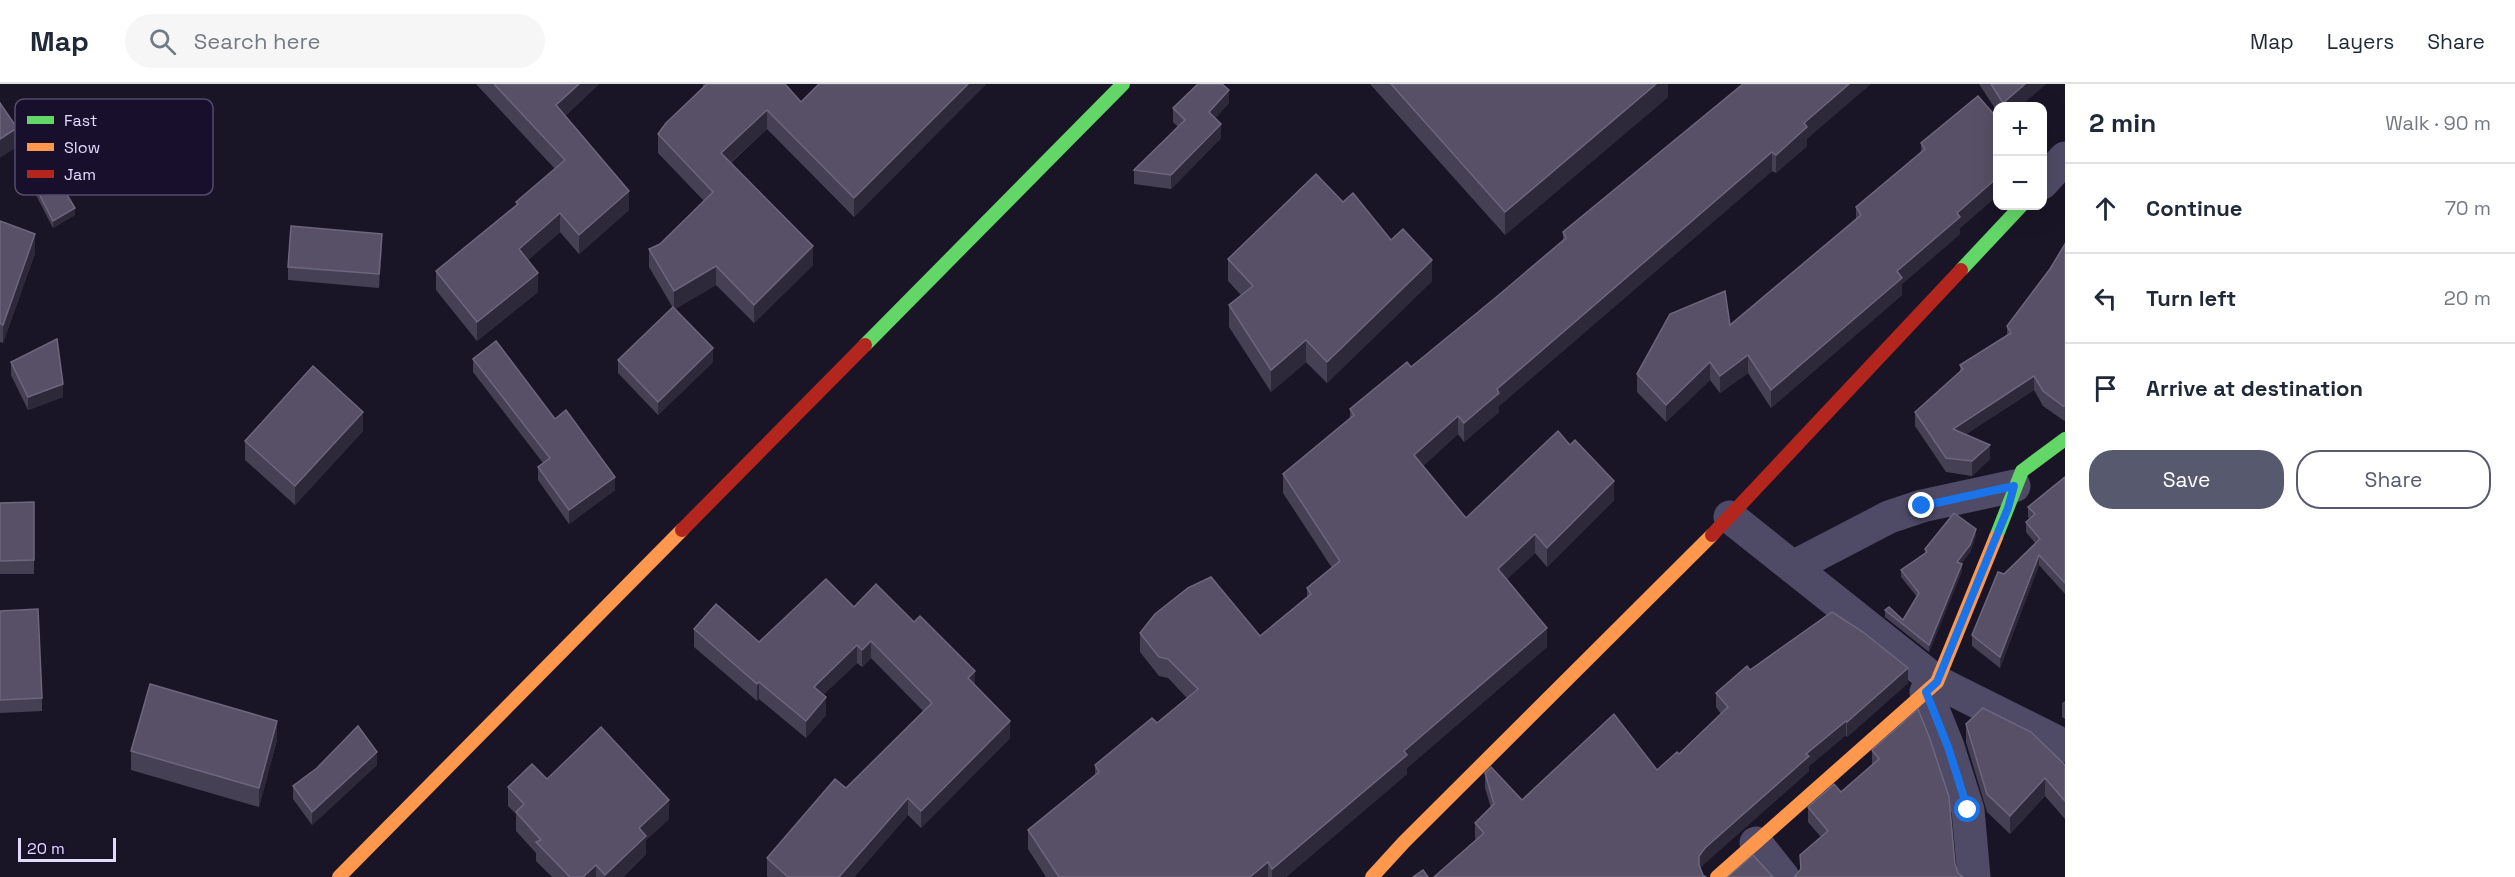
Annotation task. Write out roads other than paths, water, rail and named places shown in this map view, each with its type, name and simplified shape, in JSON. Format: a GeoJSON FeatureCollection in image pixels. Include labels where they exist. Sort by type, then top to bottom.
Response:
{"type":"FeatureCollection","features":[{"type":"Feature","properties":{"kind":"street"},"geometry":{"type":"LineString","coordinates":[[339,877],[1123,84]]}},
{"type":"Feature","properties":{"kind":"street"},"geometry":{"type":"LineString","coordinates":[[2047,178],[2065,158]]}},
{"type":"Feature","properties":{"kind":"street"},"geometry":{"type":"LineString","coordinates":[[1372,877],[1404,842],[1730,517],[2017,210]]}},
{"type":"Feature","properties":{"kind":"street"},"geometry":{"type":"LineString","coordinates":[[1717,877],[1931,687],[2022,471],[2065,439]]}},
{"type":"Feature","properties":{"kind":"street"},"geometry":{"type":"LineString","coordinates":[[1793,567],[1889,517],[1922,506],[2014,486]]}},
{"type":"Feature","properties":{"kind":"street"},"geometry":{"type":"LineString","coordinates":[[1730,517],[1793,567],[1931,687],[2065,746]]}},
{"type":"Feature","properties":{"kind":"street"},"geometry":{"type":"LineString","coordinates":[[1931,687],[1968,810],[1974,877]]}},
{"type":"Feature","properties":{"kind":"street"},"geometry":{"type":"LineString","coordinates":[[1756,843],[1783,877]]}}]}
